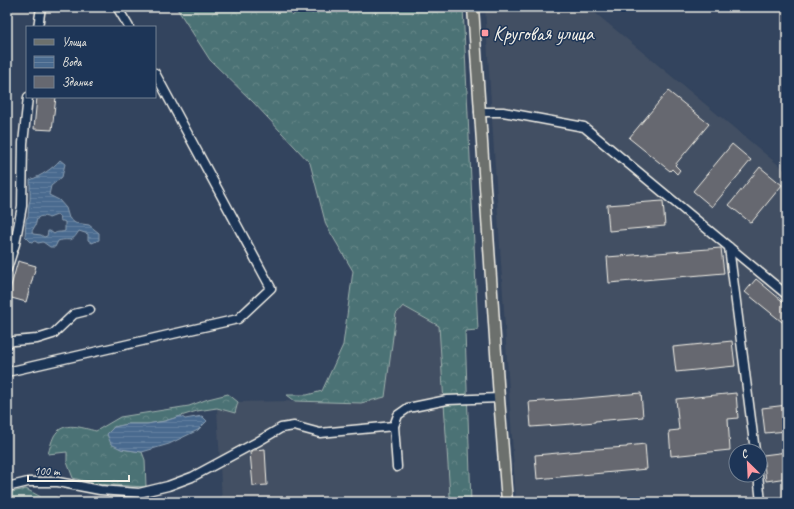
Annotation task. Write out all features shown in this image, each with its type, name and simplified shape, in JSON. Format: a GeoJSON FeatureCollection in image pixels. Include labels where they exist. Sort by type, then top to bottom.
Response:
{"type":"FeatureCollection","features":[{"type":"Feature","properties":{"kind":"main road"},"geometry":{"type":"LineString","coordinates":[[473,7],[507,502]]}},
{"type":"Feature","properties":{"kind":"street"},"geometry":{"type":"LineString","coordinates":[[38,26],[41,7]]}},
{"type":"Feature","properties":{"kind":"street"},"geometry":{"type":"LineString","coordinates":[[117,7],[128,26]]}},
{"type":"Feature","properties":{"kind":"street"},"geometry":{"type":"LineString","coordinates":[[7,372],[238,319],[271,288],[156,75]]}},
{"type":"Feature","properties":{"kind":"street"},"geometry":{"type":"LineString","coordinates":[[7,269],[15,244],[22,206],[23,143],[28,98]]}},
{"type":"Feature","properties":{"kind":"street"},"geometry":{"type":"LineString","coordinates":[[480,112],[503,112],[584,127],[787,296]]}},
{"type":"Feature","properties":{"kind":"street"},"geometry":{"type":"LineString","coordinates":[[729,247],[754,443]]}},
{"type":"Feature","properties":{"kind":"street"},"geometry":{"type":"LineString","coordinates":[[9,341],[37,339],[53,334],[74,314],[90,310]]}},
{"type":"Feature","properties":{"kind":"street"},"geometry":{"type":"LineString","coordinates":[[397,467],[394,426],[398,415],[408,408],[447,400],[499,398]]}},
{"type":"Feature","properties":{"kind":"street"},"geometry":{"type":"LineString","coordinates":[[7,487],[28,482],[58,482],[100,490],[139,493],[192,478],[281,428],[294,426],[320,433],[394,426]]}},
{"type":"Feature","properties":{"kind":"street"},"geometry":{"type":"LineString","coordinates":[[759,483],[761,502]]}},
{"type":"Feature","properties":{"kind":"shaded area"},"geometry":{"type":"Polygon","coordinates":[[[485,7],[588,7],[787,172],[787,502],[516,502],[485,7]]]}},
{"type":"Feature","properties":{"kind":"shaded area"},"geometry":{"type":"Polygon","coordinates":[[[402,306],[439,326],[450,496],[449,502],[222,502],[217,408],[235,413],[238,402],[295,401],[361,403],[385,397],[396,314],[402,306]]]}},
{"type":"Feature","properties":{"kind":"green space"},"geometry":{"type":"Polygon","coordinates":[[[176,7],[285,7],[292,16],[303,7],[463,7],[478,330],[465,331],[471,502],[461,502],[450,496],[439,326],[403,306],[396,314],[385,397],[361,403],[295,401],[287,395],[307,395],[322,391],[343,345],[353,271],[326,225],[310,163],[253,102],[210,60],[176,7]]]}},
{"type":"Feature","properties":{"kind":"green space"},"geometry":{"type":"Polygon","coordinates":[[[228,394],[238,402],[235,413],[217,408],[197,411],[165,421],[147,424],[128,424],[114,427],[107,434],[121,449],[142,452],[145,460],[146,487],[96,484],[73,478],[67,462],[67,452],[48,454],[54,436],[62,428],[73,426],[96,431],[120,417],[189,406],[228,394]]]}},
{"type":"Feature","properties":{"kind":"green space"},"geometry":{"type":"Polygon","coordinates":[[[26,489],[41,497],[56,497],[71,502],[7,502],[7,493],[26,489]]]}},
{"type":"Feature","properties":{"kind":"water"},"geometry":{"type":"Polygon","coordinates":[[[60,160],[65,164],[62,177],[51,186],[49,195],[59,200],[66,208],[69,218],[75,223],[89,225],[99,233],[99,240],[92,243],[88,240],[88,234],[79,231],[74,238],[70,240],[58,241],[55,247],[50,247],[43,242],[31,242],[25,236],[26,220],[30,200],[30,180],[46,172],[60,160]],[[57,215],[49,218],[43,216],[39,217],[32,231],[33,234],[44,237],[47,236],[48,231],[54,234],[65,231],[65,222],[61,221],[57,215]]]}},
{"type":"Feature","properties":{"kind":"water"},"geometry":{"type":"Polygon","coordinates":[[[181,416],[185,419],[202,416],[207,421],[198,430],[169,444],[142,452],[121,449],[111,444],[107,434],[114,427],[128,424],[147,424],[165,421],[181,416]]]}},
{"type":"Feature","properties":{"kind":"building"},"geometry":{"type":"Polygon","coordinates":[[[668,91],[709,124],[675,165],[680,170],[677,174],[672,169],[670,171],[629,138],[668,91]]]}},
{"type":"Feature","properties":{"kind":"building"},"geometry":{"type":"Polygon","coordinates":[[[37,98],[56,98],[52,130],[34,129],[37,98]]]}},
{"type":"Feature","properties":{"kind":"building"},"geometry":{"type":"Polygon","coordinates":[[[732,144],[751,160],[712,207],[693,191],[732,144]]]}},
{"type":"Feature","properties":{"kind":"building"},"geometry":{"type":"Polygon","coordinates":[[[760,167],[782,185],[751,223],[729,205],[760,167]]]}},
{"type":"Feature","properties":{"kind":"building"},"geometry":{"type":"Polygon","coordinates":[[[663,201],[665,226],[609,231],[607,205],[663,201]]]}},
{"type":"Feature","properties":{"kind":"building"},"geometry":{"type":"Polygon","coordinates":[[[721,248],[724,273],[609,283],[607,257],[721,248]]]}},
{"type":"Feature","properties":{"kind":"building"},"geometry":{"type":"Polygon","coordinates":[[[18,261],[36,266],[26,302],[8,297],[18,261]]]}},
{"type":"Feature","properties":{"kind":"building"},"geometry":{"type":"Polygon","coordinates":[[[756,279],[787,305],[787,326],[745,292],[756,279]]]}},
{"type":"Feature","properties":{"kind":"building"},"geometry":{"type":"Polygon","coordinates":[[[732,341],[735,366],[676,372],[673,347],[732,341]]]}},
{"type":"Feature","properties":{"kind":"building"},"geometry":{"type":"Polygon","coordinates":[[[641,393],[643,417],[531,427],[529,402],[641,393]]]}},
{"type":"Feature","properties":{"kind":"building"},"geometry":{"type":"Polygon","coordinates":[[[736,393],[738,418],[728,419],[730,443],[728,443],[728,450],[671,456],[669,431],[679,430],[676,399],[736,393]]]}},
{"type":"Feature","properties":{"kind":"building"},"geometry":{"type":"Polygon","coordinates":[[[787,405],[787,431],[765,433],[762,408],[787,405]]]}},
{"type":"Feature","properties":{"kind":"building"},"geometry":{"type":"Polygon","coordinates":[[[645,444],[647,469],[537,479],[535,455],[645,444]]]}},
{"type":"Feature","properties":{"kind":"building"},"geometry":{"type":"Polygon","coordinates":[[[265,449],[267,485],[253,486],[250,452],[253,450],[265,449]]]}},
{"type":"Feature","properties":{"kind":"building"},"geometry":{"type":"Polygon","coordinates":[[[787,452],[787,478],[768,481],[768,454],[787,452]]]}},
{"type":"Feature","properties":{"kind":"place","name":"Круговая улица"},"geometry":{"type":"Point","coordinates":[485,33]}}]}
